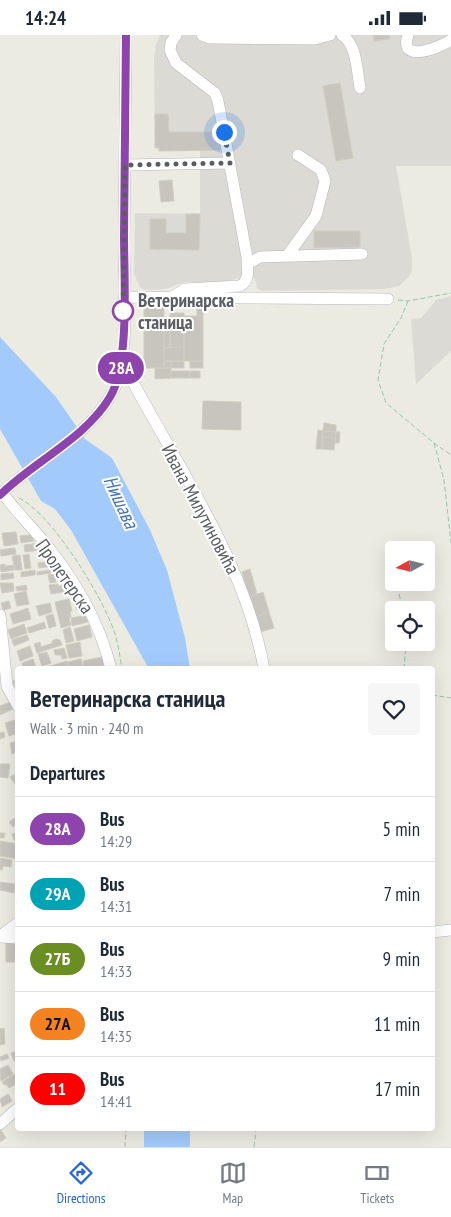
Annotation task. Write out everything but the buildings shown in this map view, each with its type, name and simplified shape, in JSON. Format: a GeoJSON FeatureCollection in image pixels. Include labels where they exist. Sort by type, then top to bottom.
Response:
{"type":"FeatureCollection","features":[{"type":"Feature","properties":{"kind":"street","name":"Ивана Милутиновића"},"geometry":{"type":"LineString","coordinates":[[1,493],[93,419],[115,388],[122,354],[124,297],[126,35]]}},
{"type":"Feature","properties":{"kind":"street"},"geometry":{"type":"LineString","coordinates":[[171,298],[185,289],[240,286],[248,278],[230,163],[215,93],[176,63],[170,50],[171,43],[176,35]]}},
{"type":"Feature","properties":{"kind":"street"},"geometry":{"type":"LineString","coordinates":[[202,35],[210,38],[315,39],[330,35]]}},
{"type":"Feature","properties":{"kind":"street"},"geometry":{"type":"LineString","coordinates":[[342,35],[349,40],[352,47],[360,88]]}},
{"type":"Feature","properties":{"kind":"street"},"geometry":{"type":"LineString","coordinates":[[408,35],[409,47],[414,52],[424,53],[440,48],[451,39],[448,35]]}},
{"type":"Feature","properties":{"kind":"street"},"geometry":{"type":"LineString","coordinates":[[287,256],[316,216],[325,181],[322,170],[298,155]]}},
{"type":"Feature","properties":{"kind":"street"},"geometry":{"type":"LineString","coordinates":[[125,165],[230,163]]}},
{"type":"Feature","properties":{"kind":"street"},"geometry":{"type":"LineString","coordinates":[[247,264],[260,257],[362,254]]}},
{"type":"Feature","properties":{"kind":"street"},"geometry":{"type":"LineString","coordinates":[[124,297],[388,299]]}},
{"type":"Feature","properties":{"kind":"street","name":"Ивана Милутиновића"},"geometry":{"type":"LineString","coordinates":[[122,354],[135,386],[240,584],[256,633],[263,666]]}},
{"type":"Feature","properties":{"kind":"street"},"geometry":{"type":"LineString","coordinates":[[115,388],[129,385],[135,386]]}},
{"type":"Feature","properties":{"kind":"street","name":"Пролетерска"},"geometry":{"type":"LineString","coordinates":[[1,493],[44,542],[87,604],[105,643],[110,666]]}},
{"type":"Feature","properties":{"kind":"street"},"geometry":{"type":"LineString","coordinates":[[0,615],[4,684],[15,701]]}},
{"type":"Feature","properties":{"kind":"street"},"geometry":{"type":"LineString","coordinates":[[0,937],[15,925]]}},
{"type":"Feature","properties":{"kind":"street"},"geometry":{"type":"LineString","coordinates":[[435,932],[451,930]]}},
{"type":"Feature","properties":{"kind":"street"},"geometry":{"type":"LineString","coordinates":[[0,937],[15,938]]}},
{"type":"Feature","properties":{"kind":"street"},"geometry":{"type":"LineString","coordinates":[[0,1124],[15,1112]]}},
{"type":"Feature","properties":{"kind":"path"},"geometry":{"type":"LineString","coordinates":[[388,299],[408,301],[451,293]]}},
{"type":"Feature","properties":{"kind":"path"},"geometry":{"type":"LineString","coordinates":[[408,301],[401,319],[384,344],[378,380],[386,403],[451,455]]}},
{"type":"Feature","properties":{"kind":"path"},"geometry":{"type":"LineString","coordinates":[[434,443],[444,480],[451,543]]}},
{"type":"Feature","properties":{"kind":"path"},"geometry":{"type":"LineString","coordinates":[[398,594],[401,601]]}},
{"type":"Feature","properties":{"kind":"path"},"geometry":{"type":"LineString","coordinates":[[404,666],[405,651]]}},
{"type":"Feature","properties":{"kind":"path"},"geometry":{"type":"LineString","coordinates":[[435,695],[451,698]]}},
{"type":"Feature","properties":{"kind":"path"},"geometry":{"type":"LineString","coordinates":[[125,1147],[126,1131]]}},
{"type":"Feature","properties":{"kind":"path"},"geometry":{"type":"LineString","coordinates":[[254,1147],[256,1131]]}},
{"type":"Feature","properties":{"kind":"shaded area"},"geometry":{"type":"Polygon","coordinates":[[[160,35],[451,35],[451,166],[396,166],[412,258],[412,270],[408,278],[399,286],[384,289],[263,291],[257,289],[255,278],[239,278],[221,283],[184,282],[166,289],[145,290],[140,287],[134,274],[135,213],[200,214],[200,151],[159,151],[159,148],[155,148],[154,58],[156,44],[160,35]]]}},
{"type":"Feature","properties":{"kind":"shaded area"},"geometry":{"type":"Polygon","coordinates":[[[451,296],[451,351],[416,384],[411,319],[421,318],[436,300],[451,296]]]}},
{"type":"Feature","properties":{"kind":"water","name":"Нишава"},"geometry":{"type":"Polygon","coordinates":[[[0,337],[56,397],[85,439],[112,458],[150,530],[167,570],[185,638],[190,666],[147,666],[71,530],[55,509],[41,501],[0,429],[0,337]]]}},
{"type":"Feature","properties":{"kind":"water"},"geometry":{"type":"Polygon","coordinates":[[[144,1131],[190,1131],[190,1147],[144,1147],[144,1131]]]}},
{"type":"Feature","properties":{"kind":"bus line","name":"28А"},"geometry":{"type":"LineString","coordinates":[[0,495],[93,419],[111,396],[119,376],[122,354],[124,297],[126,35]]}},
{"type":"Feature","properties":{"kind":"place","name":"Ветеринарска станица"},"geometry":{"type":"Point","coordinates":[123,311]}},
{"type":"Feature","properties":{"kind":"route"},"geometry":{"type":"LineString","coordinates":[[123,311],[123,316],[125,165],[230,163],[224,132]]}}]}
